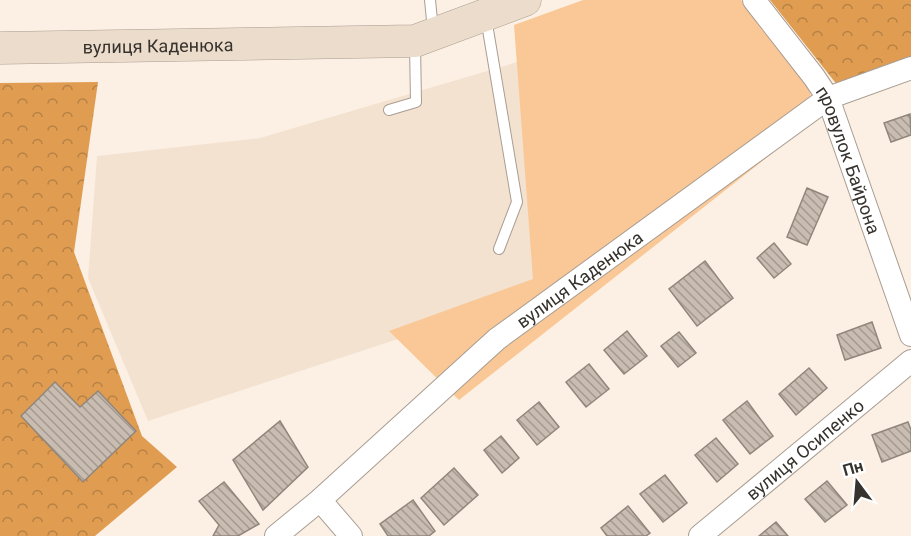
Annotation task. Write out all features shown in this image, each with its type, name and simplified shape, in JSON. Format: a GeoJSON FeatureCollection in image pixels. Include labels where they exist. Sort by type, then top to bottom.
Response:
{"type":"FeatureCollection","features":[{"type":"Feature","properties":{"kind":"street","name":"вулиця Каденюка"},"geometry":{"type":"LineString","coordinates":[[0,48],[424,38],[525,0]]}},
{"type":"Feature","properties":{"kind":"street","name":"провулок Байрона"},"geometry":{"type":"LineString","coordinates":[[754,0],[828,98],[911,335]]}},
{"type":"Feature","properties":{"kind":"street","name":"вулиця Каденюка"},"geometry":{"type":"LineString","coordinates":[[276,536],[320,500],[498,339],[828,98],[911,68]]}},
{"type":"Feature","properties":{"kind":"street","name":"вулиця Осипенко"},"geometry":{"type":"LineString","coordinates":[[700,536],[911,361]]}},
{"type":"Feature","properties":{"kind":"street"},"geometry":{"type":"LineString","coordinates":[[320,500],[351,536]]}},
{"type":"Feature","properties":{"kind":"lane"},"geometry":{"type":"LineString","coordinates":[[389,110],[416,102],[430,0]]}},
{"type":"Feature","properties":{"kind":"lane"},"geometry":{"type":"LineString","coordinates":[[485,15],[517,202],[499,249]]}},
{"type":"Feature","properties":{"kind":"shaded area"},"geometry":{"type":"Polygon","coordinates":[[[583,0],[741,0],[808,86],[817,118],[459,400],[389,331],[533,279],[514,25],[583,0]]]}},
{"type":"Feature","properties":{"kind":"shaded area"},"geometry":{"type":"Polygon","coordinates":[[[531,58],[541,292],[148,421],[88,278],[97,156],[260,138],[531,58]]]}},
{"type":"Feature","properties":{"kind":"green space"},"geometry":{"type":"Polygon","coordinates":[[[770,0],[911,0],[911,58],[838,86],[770,0]]]}},
{"type":"Feature","properties":{"kind":"green space"},"geometry":{"type":"Polygon","coordinates":[[[98,82],[74,252],[142,436],[177,467],[95,536],[0,536],[0,83],[98,82]]]}},
{"type":"Feature","properties":{"kind":"building"},"geometry":{"type":"Polygon","coordinates":[[[910,114],[911,135],[891,142],[884,123],[910,114]]]}},
{"type":"Feature","properties":{"kind":"building"},"geometry":{"type":"Polygon","coordinates":[[[807,188],[828,197],[807,245],[787,237],[807,188]]]}},
{"type":"Feature","properties":{"kind":"building"},"geometry":{"type":"Polygon","coordinates":[[[774,243],[791,264],[774,278],[757,258],[774,243]]]}},
{"type":"Feature","properties":{"kind":"building"},"geometry":{"type":"Polygon","coordinates":[[[705,261],[733,298],[697,326],[669,289],[705,261]]]}},
{"type":"Feature","properties":{"kind":"building"},"geometry":{"type":"Polygon","coordinates":[[[872,322],[881,348],[845,360],[837,335],[872,322]]]}},
{"type":"Feature","properties":{"kind":"building"},"geometry":{"type":"Polygon","coordinates":[[[627,331],[647,356],[624,374],[604,350],[627,331]]]}},
{"type":"Feature","properties":{"kind":"building"},"geometry":{"type":"Polygon","coordinates":[[[679,332],[696,353],[678,367],[661,346],[679,332]]]}},
{"type":"Feature","properties":{"kind":"building"},"geometry":{"type":"Polygon","coordinates":[[[589,364],[609,389],[586,407],[566,382],[589,364]]]}},
{"type":"Feature","properties":{"kind":"building"},"geometry":{"type":"Polygon","coordinates":[[[809,368],[827,388],[796,415],[779,394],[809,368]]]}},
{"type":"Feature","properties":{"kind":"building"},"geometry":{"type":"Polygon","coordinates":[[[55,382],[80,407],[98,391],[136,431],[83,482],[21,416],[55,382]]]}},
{"type":"Feature","properties":{"kind":"building"},"geometry":{"type":"Polygon","coordinates":[[[747,401],[773,436],[750,454],[723,420],[747,401]]]}},
{"type":"Feature","properties":{"kind":"building"},"geometry":{"type":"Polygon","coordinates":[[[539,402],[559,427],[537,445],[517,420],[539,402]]]}},
{"type":"Feature","properties":{"kind":"building"},"geometry":{"type":"Polygon","coordinates":[[[280,421],[308,467],[263,510],[233,460],[280,421]]]}},
{"type":"Feature","properties":{"kind":"building"},"geometry":{"type":"Polygon","coordinates":[[[908,422],[911,430],[911,451],[882,462],[872,435],[908,422]]]}},
{"type":"Feature","properties":{"kind":"building"},"geometry":{"type":"Polygon","coordinates":[[[501,436],[519,458],[502,473],[484,450],[501,436]]]}},
{"type":"Feature","properties":{"kind":"building"},"geometry":{"type":"Polygon","coordinates":[[[716,438],[738,464],[717,482],[695,455],[716,438]]]}},
{"type":"Feature","properties":{"kind":"building"},"geometry":{"type":"Polygon","coordinates":[[[454,468],[478,495],[444,525],[421,498],[454,468]]]}},
{"type":"Feature","properties":{"kind":"building"},"geometry":{"type":"Polygon","coordinates":[[[665,475],[687,503],[663,522],[640,494],[665,475]]]}},
{"type":"Feature","properties":{"kind":"building"},"geometry":{"type":"Polygon","coordinates":[[[827,481],[847,505],[825,522],[805,499],[827,481]]]}},
{"type":"Feature","properties":{"kind":"building"},"geometry":{"type":"Polygon","coordinates":[[[224,482],[259,524],[238,536],[213,536],[219,525],[199,501],[224,482]]]}},
{"type":"Feature","properties":{"kind":"building"},"geometry":{"type":"Polygon","coordinates":[[[413,500],[435,531],[429,536],[388,536],[380,524],[413,500]]]}},
{"type":"Feature","properties":{"kind":"building"},"geometry":{"type":"Polygon","coordinates":[[[628,506],[650,533],[646,536],[607,536],[601,528],[628,506]]]}},
{"type":"Feature","properties":{"kind":"building"},"geometry":{"type":"Polygon","coordinates":[[[776,522],[788,536],[759,536],[776,522]]]}}]}
